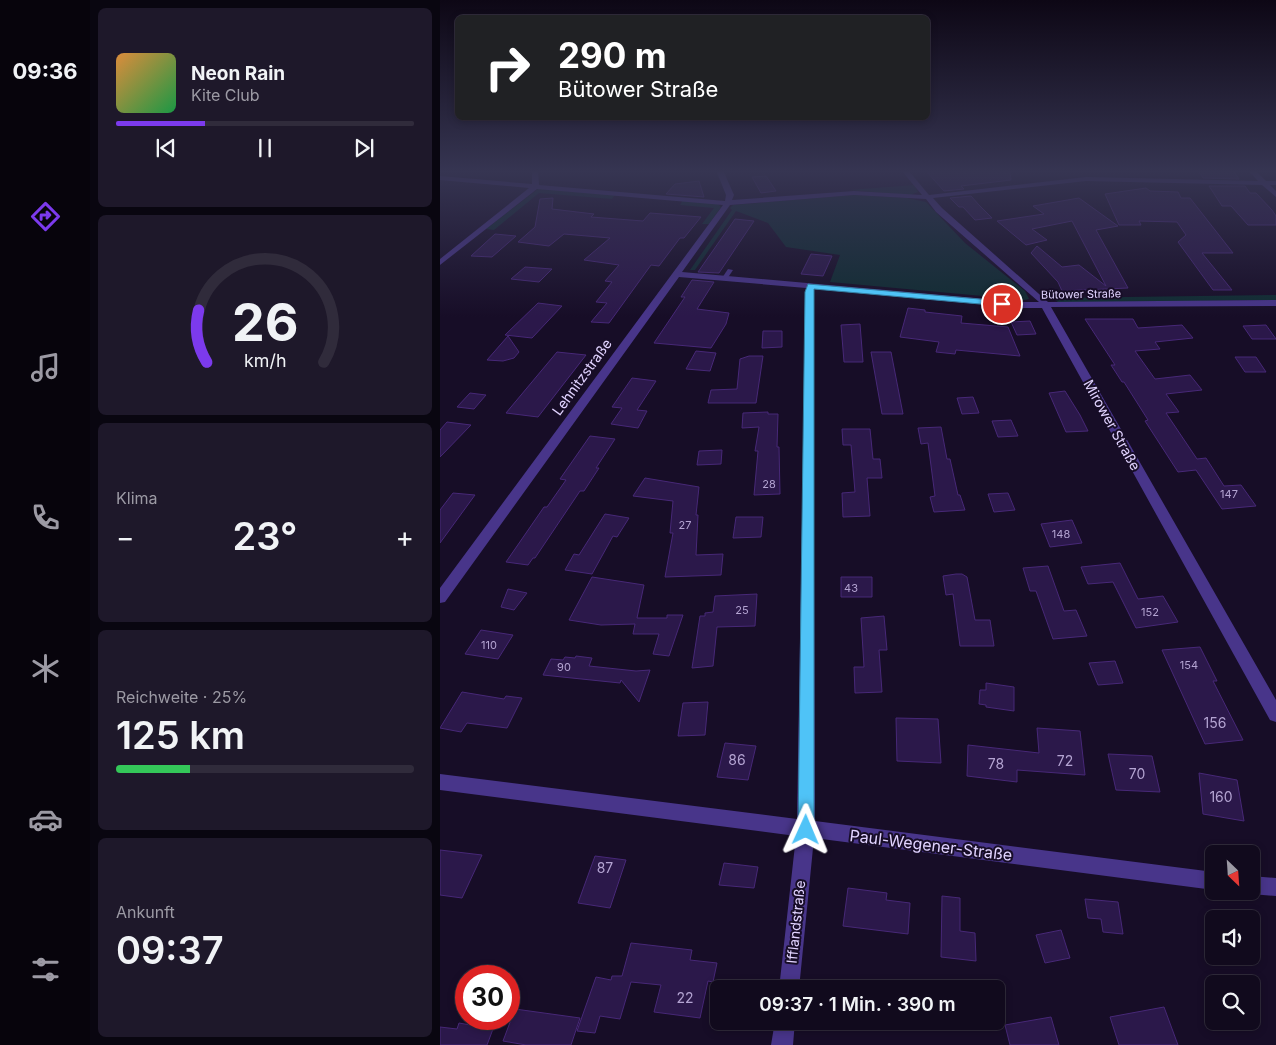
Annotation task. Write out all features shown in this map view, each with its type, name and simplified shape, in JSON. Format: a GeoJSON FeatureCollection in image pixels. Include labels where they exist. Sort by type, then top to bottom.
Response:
{"type":"FeatureCollection","features":[{"type":"Feature","properties":{"kind":"street"},"geometry":{"type":"LineString","coordinates":[[440,262],[495,219]]}},
{"type":"Feature","properties":{"kind":"street","name":"Lehnitzstraße"},"geometry":{"type":"LineString","coordinates":[[440,598],[717,219]]}},
{"type":"Feature","properties":{"kind":"street","name":"Mirower Straße"},"geometry":{"type":"LineString","coordinates":[[949,219],[1043,301],[1276,715]]}},
{"type":"Feature","properties":{"kind":"street","name":"Bütower Straße"},"geometry":{"type":"LineString","coordinates":[[678,274],[1046,306],[1276,303]]}},
{"type":"Feature","properties":{"kind":"street","name":"Ifflandstraße"},"geometry":{"type":"LineString","coordinates":[[790,980],[806,830],[809,292],[811,286]]}},
{"type":"Feature","properties":{"kind":"street","name":"Paul-Wegener-Straße"},"geometry":{"type":"LineString","coordinates":[[440,782],[1205,880]]}},
{"type":"Feature","properties":{"kind":"street"},"geometry":{"type":"LineString","coordinates":[[1260,886],[1276,887]]}},
{"type":"Feature","properties":{"kind":"street"},"geometry":{"type":"LineString","coordinates":[[782,1045],[784,1030]]}},
{"type":"Feature","properties":{"kind":"lane"},"geometry":{"type":"LineString","coordinates":[[725,278],[730,270]]}},
{"type":"Feature","properties":{"kind":"green space"},"geometry":{"type":"Polygon","coordinates":[[[499,219],[508,219],[494,230],[486,229],[499,219]]]}},
{"type":"Feature","properties":{"kind":"green space"},"geometry":{"type":"Polygon","coordinates":[[[706,219],[713,219],[709,224],[702,224],[706,219]]]}},
{"type":"Feature","properties":{"kind":"green space"},"geometry":{"type":"Polygon","coordinates":[[[726,219],[731,219],[695,270],[690,270],[726,219]]]}},
{"type":"Feature","properties":{"kind":"green space"},"geometry":{"type":"Polygon","coordinates":[[[757,219],[942,219],[965,243],[1025,291],[1029,299],[830,282],[840,255],[786,247],[768,223],[757,219]]]}},
{"type":"Feature","properties":{"kind":"green space"},"geometry":{"type":"Polygon","coordinates":[[[1276,295],[1276,300],[1059,303],[1053,298],[1276,295]]]}},
{"type":"Feature","properties":{"kind":"building"},"geometry":{"type":"Polygon","coordinates":[[[536,219],[614,219],[643,221],[645,219],[700,219],[684,238],[680,238],[659,266],[651,265],[609,323],[591,322],[607,303],[596,302],[612,282],[605,281],[619,265],[584,260],[610,238],[564,234],[549,246],[518,242],[535,227],[536,219]]]}},
{"type":"Feature","properties":{"kind":"building"},"geometry":{"type":"Polygon","coordinates":[[[735,219],[754,221],[719,273],[698,272],[735,219]]]}},
{"type":"Feature","properties":{"kind":"building"},"geometry":{"type":"Polygon","coordinates":[[[1012,219],[1108,219],[1118,226],[1096,230],[1128,288],[1062,291],[1058,282],[1031,253],[1037,246],[1062,267],[1079,265],[1106,286],[1072,221],[1032,229],[1047,240],[1026,245],[997,221],[1012,219]]]}},
{"type":"Feature","properties":{"kind":"building"},"geometry":{"type":"Polygon","coordinates":[[[1116,219],[1206,219],[1233,253],[1202,253],[1232,290],[1213,290],[1178,242],[1186,235],[1177,222],[1139,221],[1141,225],[1119,225],[1116,219]]]}},
{"type":"Feature","properties":{"kind":"building"},"geometry":{"type":"Polygon","coordinates":[[[1242,219],[1276,219],[1276,225],[1248,225],[1242,219]]]}},
{"type":"Feature","properties":{"kind":"building"},"geometry":{"type":"Polygon","coordinates":[[[495,234],[516,236],[492,257],[471,256],[495,234]]]}},
{"type":"Feature","properties":{"kind":"building"},"geometry":{"type":"Polygon","coordinates":[[[811,254],[832,256],[823,276],[801,274],[811,254]]]}},
{"type":"Feature","properties":{"kind":"building"},"geometry":{"type":"Polygon","coordinates":[[[525,267],[552,269],[539,282],[511,279],[525,267]]]}},
{"type":"Feature","properties":{"kind":"building"},"geometry":{"type":"Polygon","coordinates":[[[692,280],[714,282],[697,309],[729,313],[726,324],[711,348],[654,343],[685,297],[681,297],[692,280]]]}},
{"type":"Feature","properties":{"kind":"building"},"geometry":{"type":"Polygon","coordinates":[[[538,303],[562,306],[532,338],[505,335],[538,303]]]}},
{"type":"Feature","properties":{"kind":"building"},"geometry":{"type":"Polygon","coordinates":[[[908,308],[962,316],[961,323],[1008,327],[1020,356],[956,350],[955,354],[936,352],[939,342],[900,337],[908,308]]]}},
{"type":"Feature","properties":{"kind":"building"},"geometry":{"type":"Polygon","coordinates":[[[1085,319],[1133,319],[1138,328],[1182,325],[1193,338],[1155,342],[1160,349],[1135,351],[1155,379],[1190,375],[1202,390],[1166,394],[1179,412],[1166,413],[1197,459],[1206,458],[1224,486],[1241,485],[1256,506],[1222,509],[1196,470],[1178,472],[1145,421],[1148,420],[1111,365],[1115,365],[1085,319]]]}},
{"type":"Feature","properties":{"kind":"building"},"geometry":{"type":"Polygon","coordinates":[[[1030,321],[1036,334],[1017,335],[1011,322],[1030,321]]]}},
{"type":"Feature","properties":{"kind":"building"},"geometry":{"type":"Polygon","coordinates":[[[860,324],[863,362],[844,362],[841,325],[860,324]]]}},
{"type":"Feature","properties":{"kind":"building"},"geometry":{"type":"Polygon","coordinates":[[[1266,325],[1276,339],[1252,339],[1243,326],[1266,325]]]}},
{"type":"Feature","properties":{"kind":"building"},"geometry":{"type":"Polygon","coordinates":[[[763,331],[782,331],[782,347],[762,348],[763,331]]]}},
{"type":"Feature","properties":{"kind":"building"},"geometry":{"type":"Polygon","coordinates":[[[508,336],[519,352],[514,358],[503,361],[487,360],[508,336]]]}},
{"type":"Feature","properties":{"kind":"building"},"geometry":{"type":"Polygon","coordinates":[[[696,351],[716,353],[710,371],[686,369],[696,351]]]}},
{"type":"Feature","properties":{"kind":"building"},"geometry":{"type":"Polygon","coordinates":[[[557,352],[586,355],[538,417],[506,413],[557,352]]]}},
{"type":"Feature","properties":{"kind":"building"},"geometry":{"type":"Polygon","coordinates":[[[871,352],[891,352],[903,414],[882,414],[871,352]]]}},
{"type":"Feature","properties":{"kind":"building"},"geometry":{"type":"Polygon","coordinates":[[[749,356],[763,356],[756,403],[708,403],[711,390],[737,389],[740,359],[749,356]]]}},
{"type":"Feature","properties":{"kind":"building"},"geometry":{"type":"Polygon","coordinates":[[[1235,357],[1256,357],[1266,372],[1245,372],[1235,357]]]}},
{"type":"Feature","properties":{"kind":"building"},"geometry":{"type":"Polygon","coordinates":[[[632,378],[656,381],[637,410],[647,411],[638,428],[611,424],[622,408],[612,407],[632,378]]]}},
{"type":"Feature","properties":{"kind":"building"},"geometry":{"type":"Polygon","coordinates":[[[1065,391],[1088,431],[1066,432],[1049,393],[1065,391]]]}},
{"type":"Feature","properties":{"kind":"building"},"geometry":{"type":"Polygon","coordinates":[[[470,393],[486,395],[474,409],[457,407],[470,393]]]}},
{"type":"Feature","properties":{"kind":"building"},"geometry":{"type":"Polygon","coordinates":[[[973,397],[979,413],[962,414],[957,398],[973,397]]]}},
{"type":"Feature","properties":{"kind":"building"},"geometry":{"type":"Polygon","coordinates":[[[768,412],[768,414],[778,414],[777,447],[779,447],[780,494],[754,495],[758,451],[755,451],[759,427],[742,428],[743,413],[768,412]]]}},
{"type":"Feature","properties":{"kind":"building"},"geometry":{"type":"Polygon","coordinates":[[[1011,420],[1018,436],[998,437],[992,421],[1011,420]]]}},
{"type":"Feature","properties":{"kind":"building"},"geometry":{"type":"Polygon","coordinates":[[[447,422],[471,425],[440,457],[440,430],[447,422]]]}},
{"type":"Feature","properties":{"kind":"building"},"geometry":{"type":"Polygon","coordinates":[[[941,427],[947,459],[950,459],[958,495],[960,495],[965,510],[934,512],[930,497],[935,496],[928,443],[921,444],[918,428],[941,427]]]}},
{"type":"Feature","properties":{"kind":"building"},"geometry":{"type":"Polygon","coordinates":[[[842,429],[870,429],[873,459],[880,459],[882,478],[867,478],[870,516],[843,517],[842,493],[855,492],[851,445],[843,445],[842,429]]]}},
{"type":"Feature","properties":{"kind":"building"},"geometry":{"type":"Polygon","coordinates":[[[590,436],[615,439],[584,491],[580,491],[535,558],[528,565],[506,562],[544,507],[547,507],[566,480],[560,479],[590,436]]]}},
{"type":"Feature","properties":{"kind":"building"},"geometry":{"type":"Polygon","coordinates":[[[722,450],[721,464],[697,465],[699,451],[722,450]]]}},
{"type":"Feature","properties":{"kind":"building"},"geometry":{"type":"Polygon","coordinates":[[[645,478],[699,487],[696,515],[698,515],[696,555],[723,554],[721,575],[665,577],[673,533],[670,533],[673,501],[633,496],[645,478]]]}},
{"type":"Feature","properties":{"kind":"building"},"geometry":{"type":"Polygon","coordinates":[[[453,493],[475,495],[440,543],[440,510],[453,493]]]}},
{"type":"Feature","properties":{"kind":"building"},"geometry":{"type":"Polygon","coordinates":[[[1008,493],[1015,510],[994,512],[988,494],[1008,493]]]}},
{"type":"Feature","properties":{"kind":"building"},"geometry":{"type":"Polygon","coordinates":[[[605,514],[629,518],[617,537],[613,536],[592,574],[565,570],[574,554],[579,555],[605,514]]]}},
{"type":"Feature","properties":{"kind":"building"},"geometry":{"type":"Polygon","coordinates":[[[736,517],[763,517],[761,537],[733,538],[736,517]]]}},
{"type":"Feature","properties":{"kind":"building"},"geometry":{"type":"Polygon","coordinates":[[[1072,520],[1082,543],[1050,547],[1041,524],[1072,520]]]}},
{"type":"Feature","properties":{"kind":"building"},"geometry":{"type":"Polygon","coordinates":[[[1120,563],[1138,599],[1163,596],[1178,622],[1136,628],[1113,582],[1088,584],[1081,567],[1120,563]]]}},
{"type":"Feature","properties":{"kind":"building"},"geometry":{"type":"Polygon","coordinates":[[[1048,566],[1064,611],[1076,610],[1087,636],[1053,639],[1036,591],[1030,591],[1023,568],[1048,566]]]}},
{"type":"Feature","properties":{"kind":"building"},"geometry":{"type":"Polygon","coordinates":[[[962,574],[967,577],[975,620],[990,620],[994,646],[960,646],[953,594],[946,595],[943,576],[962,574]]]}},
{"type":"Feature","properties":{"kind":"building"},"geometry":{"type":"Polygon","coordinates":[[[592,577],[644,585],[637,618],[667,618],[667,615],[683,615],[669,656],[653,654],[659,634],[633,634],[635,624],[601,625],[569,620],[592,577]]]}},
{"type":"Feature","properties":{"kind":"building"},"geometry":{"type":"Polygon","coordinates":[[[841,577],[872,577],[872,597],[841,597],[841,577]]]}},
{"type":"Feature","properties":{"kind":"building"},"geometry":{"type":"Polygon","coordinates":[[[508,589],[527,593],[514,610],[501,607],[508,589]]]}},
{"type":"Feature","properties":{"kind":"building"},"geometry":{"type":"Polygon","coordinates":[[[757,594],[755,626],[717,627],[713,666],[692,668],[700,616],[713,612],[715,596],[757,594]]]}},
{"type":"Feature","properties":{"kind":"building"},"geometry":{"type":"Polygon","coordinates":[[[884,616],[887,650],[879,650],[882,692],[855,693],[854,667],[864,667],[861,618],[884,616]]]}},
{"type":"Feature","properties":{"kind":"building"},"geometry":{"type":"Polygon","coordinates":[[[481,630],[513,635],[498,659],[465,654],[481,630]]]}},
{"type":"Feature","properties":{"kind":"building"},"geometry":{"type":"Polygon","coordinates":[[[1200,647],[1217,681],[1213,681],[1243,740],[1205,744],[1162,650],[1200,647]]]}},
{"type":"Feature","properties":{"kind":"building"},"geometry":{"type":"Polygon","coordinates":[[[576,656],[592,658],[589,666],[636,671],[650,670],[639,702],[621,680],[620,683],[543,675],[551,659],[563,660],[565,657],[575,658],[576,656]]]}},
{"type":"Feature","properties":{"kind":"building"},"geometry":{"type":"Polygon","coordinates":[[[1115,661],[1123,683],[1098,685],[1089,663],[1115,661]]]}},
{"type":"Feature","properties":{"kind":"building"},"geometry":{"type":"Polygon","coordinates":[[[986,683],[1014,687],[1014,711],[986,707],[986,705],[979,704],[980,690],[986,690],[986,683]]]}},
{"type":"Feature","properties":{"kind":"building"},"geometry":{"type":"Polygon","coordinates":[[[462,692],[504,699],[506,696],[522,698],[507,728],[467,723],[461,732],[440,728],[462,692]]]}},
{"type":"Feature","properties":{"kind":"building"},"geometry":{"type":"Polygon","coordinates":[[[708,702],[705,735],[678,736],[683,703],[708,702]]]}},
{"type":"Feature","properties":{"kind":"building"},"geometry":{"type":"Polygon","coordinates":[[[896,718],[938,719],[941,763],[897,761],[896,718]]]}},
{"type":"Feature","properties":{"kind":"building"},"geometry":{"type":"Polygon","coordinates":[[[1037,728],[1080,731],[1085,775],[1017,770],[1017,782],[967,776],[968,745],[1039,753],[1037,728]]]}},
{"type":"Feature","properties":{"kind":"building"},"geometry":{"type":"Polygon","coordinates":[[[725,743],[756,746],[748,780],[717,777],[725,743]]]}},
{"type":"Feature","properties":{"kind":"building"},"geometry":{"type":"Polygon","coordinates":[[[1108,754],[1152,756],[1160,792],[1116,790],[1108,754]]]}},
{"type":"Feature","properties":{"kind":"building"},"geometry":{"type":"Polygon","coordinates":[[[1199,773],[1237,780],[1244,821],[1203,814],[1199,773]]]}},
{"type":"Feature","properties":{"kind":"building"},"geometry":{"type":"Polygon","coordinates":[[[440,850],[482,855],[462,898],[440,895],[440,850]]]}},
{"type":"Feature","properties":{"kind":"building"},"geometry":{"type":"Polygon","coordinates":[[[595,856],[626,860],[610,908],[578,903],[595,856]]]}},
{"type":"Feature","properties":{"kind":"building"},"geometry":{"type":"Polygon","coordinates":[[[724,863],[758,867],[754,888],[719,885],[724,863]]]}},
{"type":"Feature","properties":{"kind":"building"},"geometry":{"type":"Polygon","coordinates":[[[848,888],[887,893],[886,900],[910,903],[908,934],[843,926],[848,888]]]}},
{"type":"Feature","properties":{"kind":"building"},"geometry":{"type":"Polygon","coordinates":[[[942,896],[960,898],[960,931],[975,933],[976,961],[941,957],[942,896]]]}},
{"type":"Feature","properties":{"kind":"building"},"geometry":{"type":"Polygon","coordinates":[[[1085,899],[1118,902],[1123,934],[1103,932],[1101,919],[1088,918],[1085,899]]]}},
{"type":"Feature","properties":{"kind":"building"},"geometry":{"type":"Polygon","coordinates":[[[1061,930],[1070,958],[1045,963],[1036,935],[1061,930]]]}},
{"type":"Feature","properties":{"kind":"building"},"geometry":{"type":"Polygon","coordinates":[[[631,943],[692,950],[690,960],[717,963],[713,980],[708,981],[700,1018],[654,1012],[661,985],[631,982],[620,1019],[600,1016],[595,1033],[577,1031],[596,977],[611,980],[612,976],[622,976],[631,943]]]}},
{"type":"Feature","properties":{"kind":"building"},"geometry":{"type":"Polygon","coordinates":[[[1164,1007],[1178,1045],[1119,1045],[1110,1017],[1164,1007]]]}},
{"type":"Feature","properties":{"kind":"building"},"geometry":{"type":"Polygon","coordinates":[[[520,1010],[580,1018],[571,1045],[526,1045],[503,1041],[507,1030],[520,1030],[520,1010]]]}},
{"type":"Feature","properties":{"kind":"building"},"geometry":{"type":"Polygon","coordinates":[[[1051,1017],[1059,1045],[1010,1045],[1005,1025],[1051,1017]]]}},
{"type":"Feature","properties":{"kind":"building"},"geometry":{"type":"Polygon","coordinates":[[[440,1027],[455,1030],[493,1030],[487,1045],[440,1045],[440,1027]]]}},
{"type":"Feature","properties":{"kind":"route"},"geometry":{"type":"LineString","coordinates":[[806,830],[809,292],[811,286],[1002,304]]}}]}
